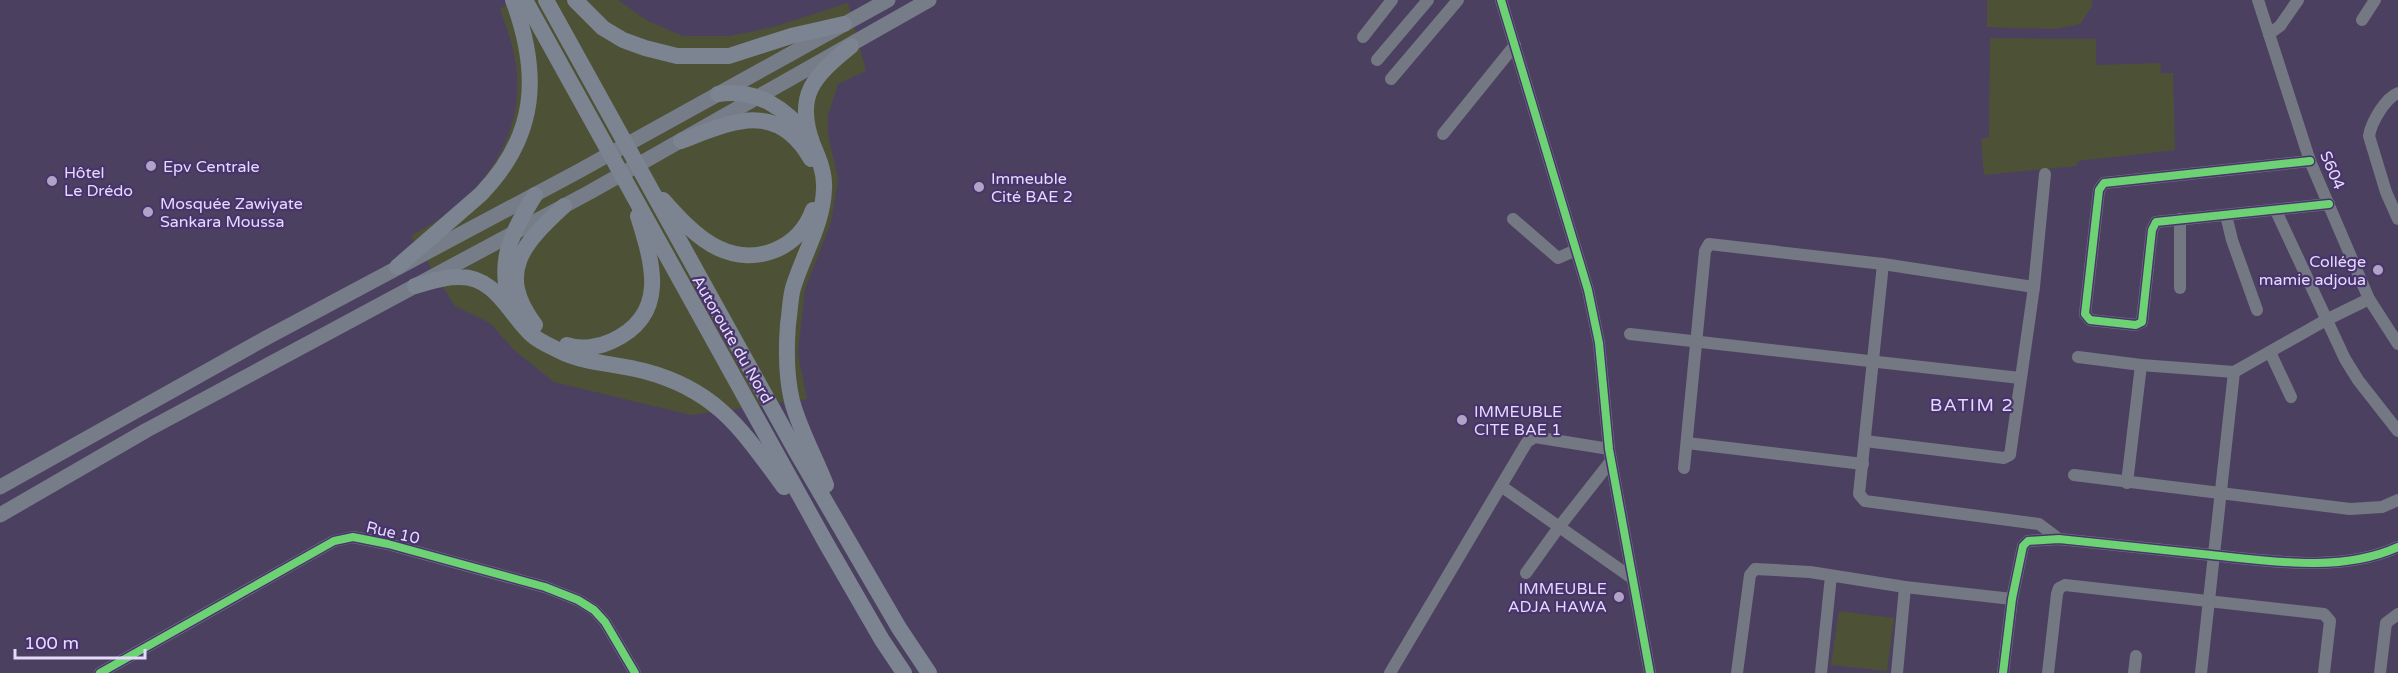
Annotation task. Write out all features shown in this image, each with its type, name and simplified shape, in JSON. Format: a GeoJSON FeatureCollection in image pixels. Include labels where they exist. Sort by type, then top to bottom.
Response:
{"type":"FeatureCollection","features":[{"type":"Feature","properties":{"kind":"highway"},"geometry":{"type":"LineString","coordinates":[[397,267],[482,194],[493,182],[514,148],[528,108],[531,79],[524,28],[513,0]]}},
{"type":"Feature","properties":{"kind":"highway","name":"Autoroute du Nord"},"geometry":{"type":"LineString","coordinates":[[525,0],[826,543],[882,640],[904,673]]}},
{"type":"Feature","properties":{"kind":"highway","name":"Autoroute du Nord"},"geometry":{"type":"LineString","coordinates":[[546,0],[796,451],[849,538],[899,628],[929,673]]}},
{"type":"Feature","properties":{"kind":"highway"},"geometry":{"type":"LineString","coordinates":[[575,0],[603,28],[623,40],[677,56],[729,56],[800,33],[844,24]]}},
{"type":"Feature","properties":{"kind":"highway"},"geometry":{"type":"LineString","coordinates":[[849,538],[792,402],[787,371],[792,291],[821,212],[824,188],[820,163],[811,139],[805,109],[811,85],[818,74],[850,46]]}},
{"type":"Feature","properties":{"kind":"highway"},"geometry":{"type":"LineString","coordinates":[[718,94],[736,92],[759,96],[786,113],[811,139]]}},
{"type":"Feature","properties":{"kind":"highway"},"geometry":{"type":"LineString","coordinates":[[651,187],[710,244],[733,254],[760,255],[781,248],[792,242],[808,223],[817,197],[813,163],[792,134],[773,124],[747,120],[727,124],[681,141]]}},
{"type":"Feature","properties":{"kind":"highway"},"geometry":{"type":"LineString","coordinates":[[564,206],[537,232],[524,250],[517,266],[518,288],[526,312],[545,335],[572,346],[599,346],[620,338],[639,322],[650,302],[652,291],[650,256],[626,182]]}},
{"type":"Feature","properties":{"kind":"highway"},"geometry":{"type":"LineString","coordinates":[[513,312],[504,278],[507,250],[514,232],[535,195]]}},
{"type":"Feature","properties":{"kind":"highway"},"geometry":{"type":"LineString","coordinates":[[415,286],[459,276],[471,278],[497,293],[519,322],[534,336],[566,354],[676,380],[711,400],[749,438],[826,543]]}},
{"type":"Feature","properties":{"kind":"main road"},"geometry":{"type":"LineString","coordinates":[[0,487],[397,267],[535,195],[888,0]]}},
{"type":"Feature","properties":{"kind":"main road"},"geometry":{"type":"LineString","coordinates":[[0,515],[147,430],[590,192],[929,0]]}},
{"type":"Feature","properties":{"kind":"street"},"geometry":{"type":"LineString","coordinates":[[1363,37],[1392,0]]}},
{"type":"Feature","properties":{"kind":"street"},"geometry":{"type":"LineString","coordinates":[[1377,60],[1428,0]]}},
{"type":"Feature","properties":{"kind":"street"},"geometry":{"type":"LineString","coordinates":[[1391,79],[1458,0]]}},
{"type":"Feature","properties":{"kind":"street"},"geometry":{"type":"LineString","coordinates":[[1501,0],[1588,290],[1599,343],[1610,455],[1650,673]]}},
{"type":"Feature","properties":{"kind":"street","name":"S604"},"geometry":{"type":"LineString","coordinates":[[2258,0],[2310,161],[2369,299],[2398,344]]}},
{"type":"Feature","properties":{"kind":"street"},"geometry":{"type":"LineString","coordinates":[[2269,34],[2284,21],[2298,0]]}},
{"type":"Feature","properties":{"kind":"street"},"geometry":{"type":"LineString","coordinates":[[2362,20],[2375,0]]}},
{"type":"Feature","properties":{"kind":"street"},"geometry":{"type":"LineString","coordinates":[[1443,134],[1515,45]]}},
{"type":"Feature","properties":{"kind":"street"},"geometry":{"type":"LineString","coordinates":[[2398,93],[2390,97],[2370,128],[2369,136],[2385,192],[2398,219]]}},
{"type":"Feature","properties":{"kind":"street"},"geometry":{"type":"LineString","coordinates":[[2310,161],[2104,183],[2098,190],[2084,307],[2087,318],[2140,324],[2144,315],[2152,230],[2158,221],[2329,204]]}},
{"type":"Feature","properties":{"kind":"street"},"geometry":{"type":"LineString","coordinates":[[1865,441],[2004,458],[2007,456],[2013,445],[2020,378],[2034,287],[2045,174]]}},
{"type":"Feature","properties":{"kind":"street"},"geometry":{"type":"LineString","coordinates":[[2276,211],[2326,320],[2358,380],[2398,431]]}},
{"type":"Feature","properties":{"kind":"street"},"geometry":{"type":"LineString","coordinates":[[2226,215],[2232,240],[2257,310]]}},
{"type":"Feature","properties":{"kind":"street"},"geometry":{"type":"LineString","coordinates":[[1513,219],[1558,258],[1576,250]]}},
{"type":"Feature","properties":{"kind":"street"},"geometry":{"type":"LineString","coordinates":[[2180,219],[2180,288]]}},
{"type":"Feature","properties":{"kind":"street"},"geometry":{"type":"LineString","coordinates":[[1684,468],[1705,250],[1709,244],[1883,264],[2034,287]]}},
{"type":"Feature","properties":{"kind":"street"},"geometry":{"type":"LineString","coordinates":[[1883,264],[1859,494],[1865,501],[2039,524],[2060,539]]}},
{"type":"Feature","properties":{"kind":"street"},"geometry":{"type":"LineString","coordinates":[[2078,357],[2141,365],[2234,372],[2326,320],[2369,299]]}},
{"type":"Feature","properties":{"kind":"street"},"geometry":{"type":"LineString","coordinates":[[1630,334],[2020,378]]}},
{"type":"Feature","properties":{"kind":"street"},"geometry":{"type":"LineString","coordinates":[[2270,352],[2291,397]]}},
{"type":"Feature","properties":{"kind":"street"},"geometry":{"type":"LineString","coordinates":[[2127,483],[2141,365]]}},
{"type":"Feature","properties":{"kind":"street"},"geometry":{"type":"LineString","coordinates":[[2201,673],[2234,372]]}},
{"type":"Feature","properties":{"kind":"street"},"geometry":{"type":"LineString","coordinates":[[1389,673],[1531,438],[1610,455]]}},
{"type":"Feature","properties":{"kind":"street"},"geometry":{"type":"LineString","coordinates":[[1687,443],[1863,464]]}},
{"type":"Feature","properties":{"kind":"street"},"geometry":{"type":"LineString","coordinates":[[1526,573],[1610,455]]}},
{"type":"Feature","properties":{"kind":"street"},"geometry":{"type":"LineString","coordinates":[[2074,475],[2350,509],[2382,507],[2398,500]]}},
{"type":"Feature","properties":{"kind":"street"},"geometry":{"type":"LineString","coordinates":[[1501,486],[1632,578]]}},
{"type":"Feature","properties":{"kind":"street","name":"Rue 10"},"geometry":{"type":"LineString","coordinates":[[100,673],[334,541],[352,537],[471,566],[578,600],[594,610],[605,622],[635,673]]}},
{"type":"Feature","properties":{"kind":"street"},"geometry":{"type":"LineString","coordinates":[[2003,673],[2012,599],[2025,543],[2060,539],[2275,561],[2331,562],[2358,558],[2398,547]]}},
{"type":"Feature","properties":{"kind":"street"},"geometry":{"type":"LineString","coordinates":[[1737,673],[1751,571],[1755,569],[1797,571],[1905,587],[2012,599]]}},
{"type":"Feature","properties":{"kind":"street"},"geometry":{"type":"LineString","coordinates":[[1821,673],[1831,576]]}},
{"type":"Feature","properties":{"kind":"street"},"geometry":{"type":"LineString","coordinates":[[2048,673],[2057,594],[2060,586],[2065,585],[2324,614],[2329,616],[2331,621],[2324,673]]}},
{"type":"Feature","properties":{"kind":"street"},"geometry":{"type":"LineString","coordinates":[[1897,673],[1905,587]]}},
{"type":"Feature","properties":{"kind":"street"},"geometry":{"type":"LineString","coordinates":[[2380,673],[2385,623],[2398,614]]}},
{"type":"Feature","properties":{"kind":"street"},"geometry":{"type":"LineString","coordinates":[[2134,673],[2136,656]]}},
{"type":"Feature","properties":{"kind":"green space"},"geometry":{"type":"Polygon","coordinates":[[[513,0],[618,0],[648,21],[683,36],[730,36],[773,27],[848,3],[866,71],[838,84],[828,115],[828,134],[838,179],[831,222],[805,289],[798,353],[807,399],[691,415],[554,382],[513,349],[490,323],[455,306],[411,236],[445,215],[479,184],[501,152],[509,134],[517,96],[517,76],[509,34],[500,9],[513,0]]]}},
{"type":"Feature","properties":{"kind":"green space"},"geometry":{"type":"Polygon","coordinates":[[[1987,0],[2092,0],[2092,6],[2080,24],[2055,29],[1987,27],[1987,0]]]}},
{"type":"Feature","properties":{"kind":"green space"},"geometry":{"type":"Polygon","coordinates":[[[1990,38],[2096,39],[2096,65],[2161,63],[2160,73],[2173,73],[2175,150],[2078,161],[2076,166],[1984,175],[1981,139],[1989,137],[1990,38]]]}},
{"type":"Feature","properties":{"kind":"green space"},"geometry":{"type":"Polygon","coordinates":[[[1839,611],[1894,618],[1887,671],[1831,665],[1839,611]]]}},
{"type":"Feature","properties":{"kind":"cycle path"},"geometry":{"type":"LineString","coordinates":[[1501,0],[1588,290],[1599,343],[1609,449],[1650,673]]}},
{"type":"Feature","properties":{"kind":"cycle path"},"geometry":{"type":"LineString","coordinates":[[2310,161],[2104,183],[2099,190],[2085,314],[2090,320],[2136,325],[2142,322],[2152,230],[2156,222],[2329,204]]}},
{"type":"Feature","properties":{"kind":"cycle path"},"geometry":{"type":"LineString","coordinates":[[100,673],[334,541],[353,537],[388,544],[545,587],[578,600],[594,610],[605,622],[635,673]]}},
{"type":"Feature","properties":{"kind":"cycle path"},"geometry":{"type":"LineString","coordinates":[[2003,673],[2012,599],[2023,546],[2028,541],[2059,539],[2301,563],[2351,560],[2398,547]]}},
{"type":"Feature","properties":{"kind":"place","name":"Epv Centrale"},"geometry":{"type":"Point","coordinates":[151,166]}},
{"type":"Feature","properties":{"kind":"place","name":"Hôtel Le Drédo"},"geometry":{"type":"Point","coordinates":[52,181]}},
{"type":"Feature","properties":{"kind":"place","name":"Immeuble Cité BAE 2"},"geometry":{"type":"Point","coordinates":[979,187]}},
{"type":"Feature","properties":{"kind":"place","name":"Mosquée Zawiyate Sankara Moussa"},"geometry":{"type":"Point","coordinates":[148,212]}},
{"type":"Feature","properties":{"kind":"place","name":"Collége mamie adjoua"},"geometry":{"type":"Point","coordinates":[2378,270]}},
{"type":"Feature","properties":{"kind":"place","name":"IMMEUBLE CITE BAE 1"},"geometry":{"type":"Point","coordinates":[1462,420]}},
{"type":"Feature","properties":{"kind":"place","name":"IMMEUBLE ADJA HAWA"},"geometry":{"type":"Point","coordinates":[1619,597]}},
{"type":"Feature","properties":{"kind":"district","name":"BATIM 2"},"geometry":{"type":"Point","coordinates":[1972,405]}}]}
